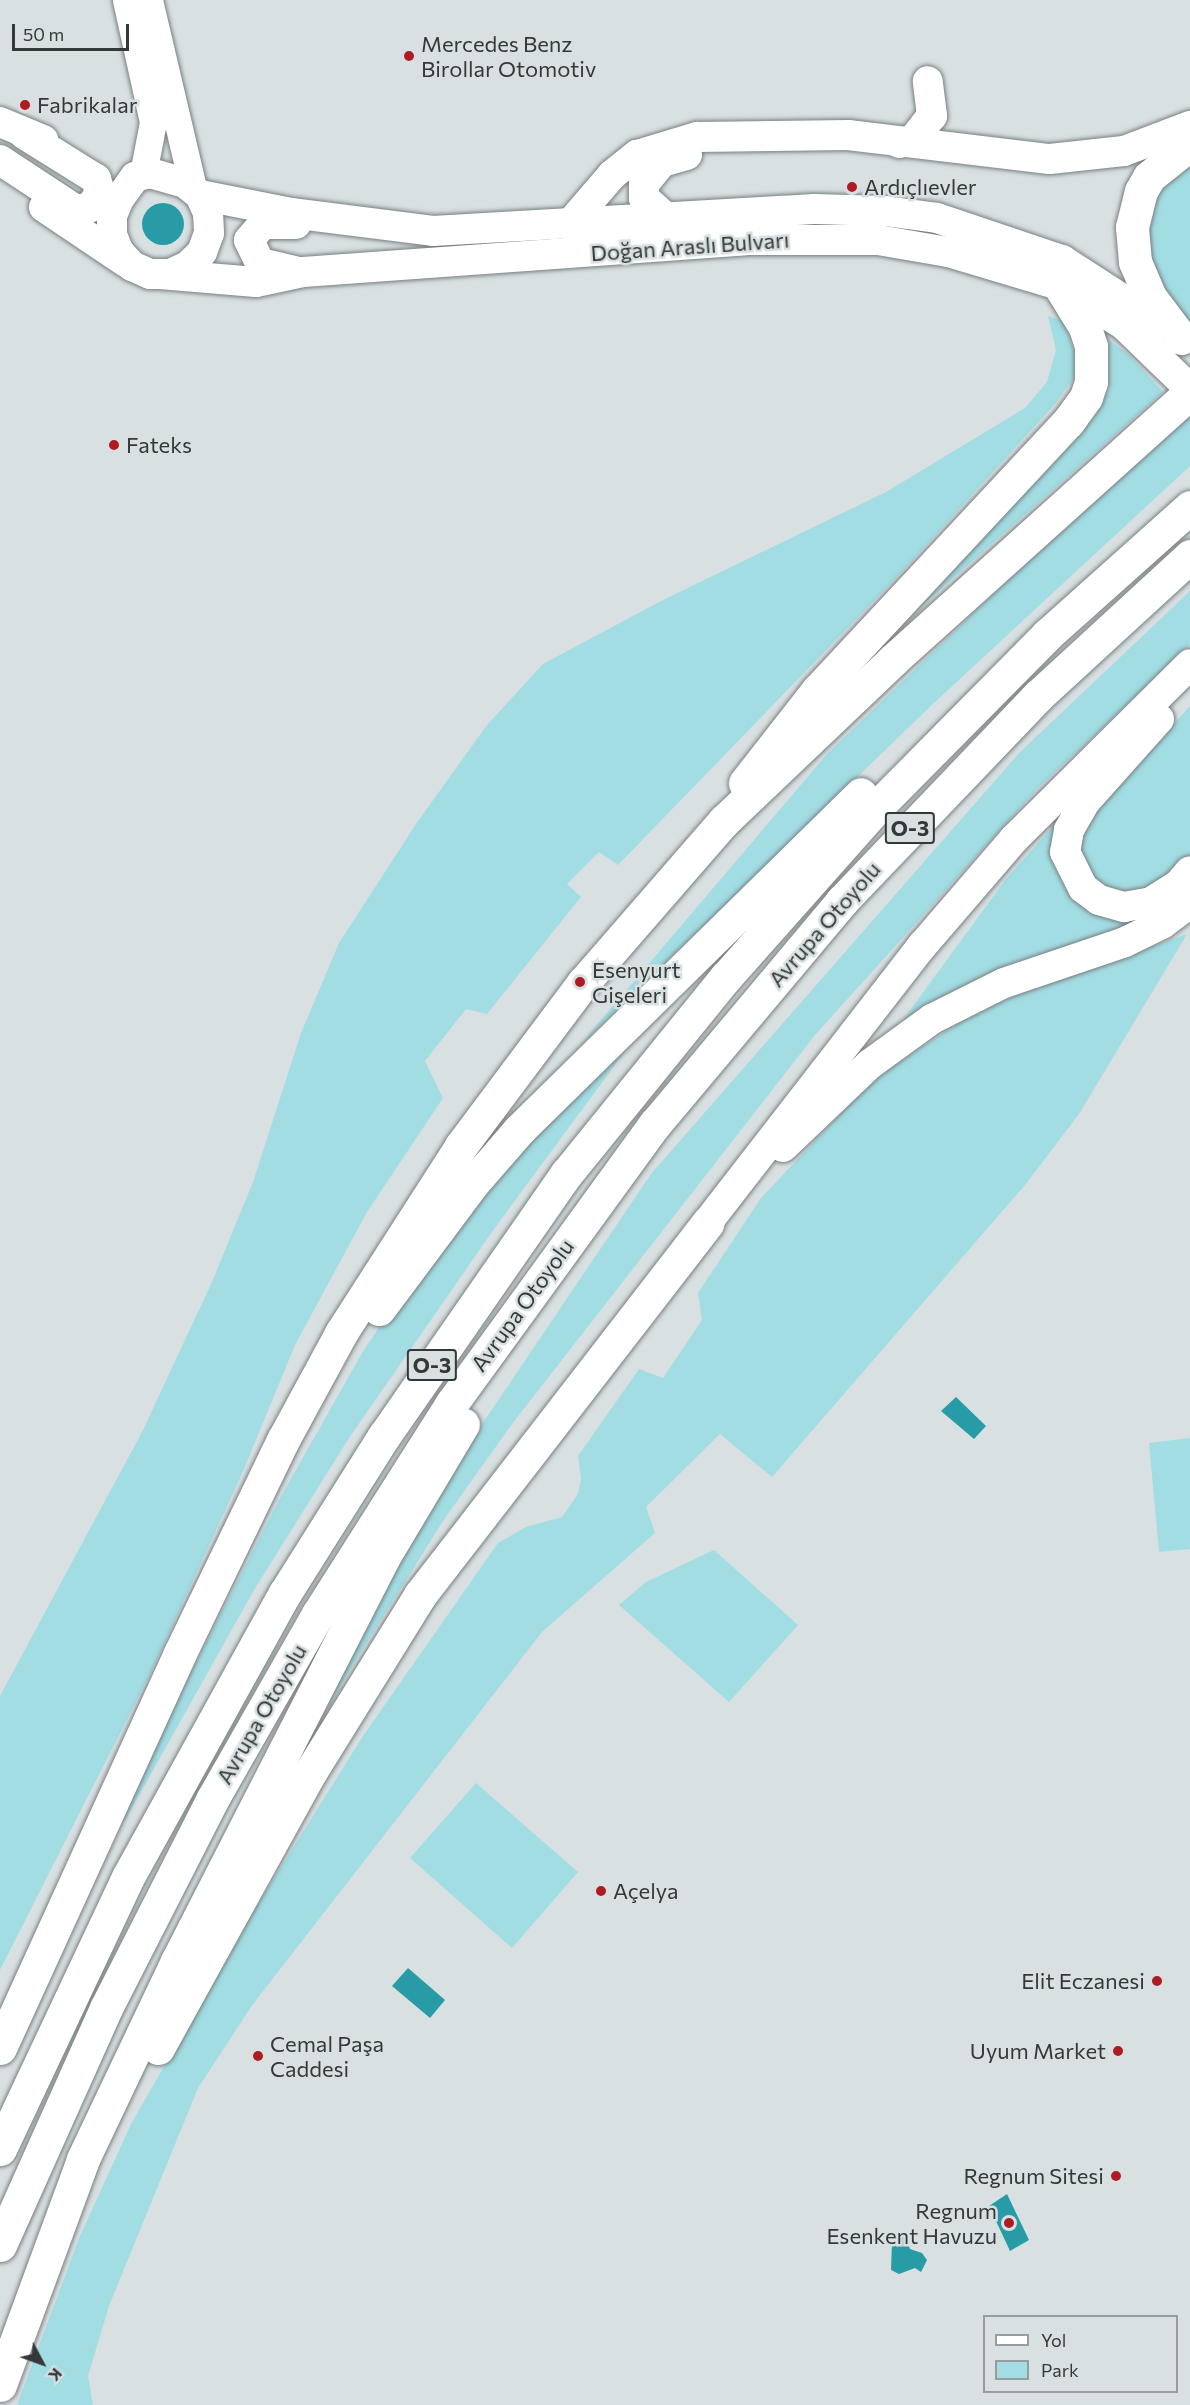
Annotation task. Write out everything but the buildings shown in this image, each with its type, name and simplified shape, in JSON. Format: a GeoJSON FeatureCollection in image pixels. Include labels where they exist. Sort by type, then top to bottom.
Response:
{"type":"FeatureCollection","features":[{"type":"Feature","properties":{"kind":"highway"},"geometry":{"type":"LineString","coordinates":[[1185,341],[1150,297],[1135,262],[1132,227],[1140,190],[1149,177],[1190,144]]}},
{"type":"Feature","properties":{"kind":"highway"},"geometry":{"type":"LineString","coordinates":[[724,821],[750,776],[795,716],[1068,422],[1086,396],[1091,382],[1091,346],[1085,327],[1059,285]]}},
{"type":"Feature","properties":{"kind":"highway"},"geometry":{"type":"LineString","coordinates":[[0,2048],[91,1843],[283,1440],[341,1333],[460,1146],[583,983],[724,821],[893,660],[1188,388]]}},
{"type":"Feature","properties":{"kind":"highway","name":"Avrupa Otoyolu"},"geometry":{"type":"LineString","coordinates":[[0,2149],[71,1994],[165,1806],[285,1593],[397,1416],[567,1173],[649,1070],[836,852],[1004,677],[1190,507]]}},
{"type":"Feature","properties":{"kind":"highway","name":"Avrupa Otoyolu"},"geometry":{"type":"LineString","coordinates":[[0,2245],[106,2008],[213,1798],[388,1499],[554,1260],[656,1124],[842,901],[1014,720],[1190,556]]}},
{"type":"Feature","properties":{"kind":"highway"},"geometry":{"type":"LineString","coordinates":[[283,1440],[420,1253],[519,1130],[891,765],[1004,677]]}},
{"type":"Feature","properties":{"kind":"highway"},"geometry":{"type":"LineString","coordinates":[[40,2279],[135,2089],[310,1771],[381,1656],[469,1528],[707,1223]]}},
{"type":"Feature","properties":{"kind":"highway"},"geometry":{"type":"LineString","coordinates":[[0,2385],[83,2159],[234,1843],[382,1560],[519,1332],[554,1260]]}},
{"type":"Feature","properties":{"kind":"highway"},"geometry":{"type":"LineString","coordinates":[[0,1998],[46,1913],[91,1843]]}},
{"type":"Feature","properties":{"kind":"main road"},"geometry":{"type":"LineString","coordinates":[[126,0],[153,122],[139,175],[114,207],[111,226],[119,252],[132,266]]}},
{"type":"Feature","properties":{"kind":"main road"},"geometry":{"type":"LineString","coordinates":[[0,175],[83,236],[132,266],[160,274],[188,266],[206,243],[209,218],[196,192],[149,0]]}},
{"type":"Feature","properties":{"kind":"main road"},"geometry":{"type":"LineString","coordinates":[[654,207],[647,177],[675,157],[735,147],[879,146],[913,140],[932,117],[928,81],[915,108],[884,138]]}},
{"type":"Feature","properties":{"kind":"main road"},"geometry":{"type":"LineString","coordinates":[[569,225],[612,175],[637,155],[697,137],[766,133],[884,138],[1050,159],[1088,158],[1124,151],[1190,126]]}},
{"type":"Feature","properties":{"kind":"main road"},"geometry":{"type":"LineString","coordinates":[[12,128],[139,175],[177,179],[196,192]]}},
{"type":"Feature","properties":{"kind":"main road"},"geometry":{"type":"LineString","coordinates":[[0,160],[76,210],[91,207],[100,192],[96,179],[12,128]]}},
{"type":"Feature","properties":{"kind":"main road"},"geometry":{"type":"LineString","coordinates":[[612,175],[654,207]]}},
{"type":"Feature","properties":{"kind":"main road","name":"Doğan Araslı Bulvarı"},"geometry":{"type":"LineString","coordinates":[[196,192],[291,213],[433,231],[569,225],[654,207],[814,209],[937,218],[1062,260],[1185,341]]}},
{"type":"Feature","properties":{"kind":"main road"},"geometry":{"type":"LineString","coordinates":[[303,272],[260,263],[250,246],[254,231],[273,222],[380,234],[433,231]]}},
{"type":"Feature","properties":{"kind":"main road","name":"Doğan Araslı Bulvarı"},"geometry":{"type":"LineString","coordinates":[[160,274],[255,282],[303,272],[819,238],[878,240],[948,252],[1059,285],[1124,325],[1188,388]]}},
{"type":"Feature","properties":{"kind":"main road"},"geometry":{"type":"LineString","coordinates":[[707,1223],[780,1124],[999,857],[1190,664]]}},
{"type":"Feature","properties":{"kind":"main road"},"geometry":{"type":"LineString","coordinates":[[1190,686],[1085,802],[1069,830],[1065,852],[1083,888],[1099,900],[1124,907],[1151,902],[1178,885],[1190,871]]}},
{"type":"Feature","properties":{"kind":"main road"},"geometry":{"type":"LineString","coordinates":[[707,1223],[841,1089],[903,1038],[995,987],[1134,938],[1162,924],[1190,903]]}},
{"type":"Feature","properties":{"kind":"green space"},"geometry":{"type":"Polygon","coordinates":[[[1190,157],[1190,323],[1167,301],[1147,262],[1148,206],[1183,159],[1190,157]]]}},
{"type":"Feature","properties":{"kind":"green space"},"geometry":{"type":"Polygon","coordinates":[[[1048,316],[1064,321],[1078,364],[1073,379],[1055,404],[898,576],[618,865],[599,852],[567,884],[581,897],[487,1014],[466,1009],[425,1061],[443,1098],[367,1212],[295,1345],[244,1469],[152,1670],[0,1970],[0,1696],[142,1432],[212,1282],[253,1182],[301,1033],[339,943],[416,824],[487,725],[543,664],[661,601],[886,492],[1025,408],[1047,382],[1056,350],[1048,316]]]}},
{"type":"Feature","properties":{"kind":"green space"},"geometry":{"type":"Polygon","coordinates":[[[1109,340],[1128,354],[1163,392],[889,635],[1099,408],[1109,390],[1109,340]]]}},
{"type":"Feature","properties":{"kind":"green space"},"geometry":{"type":"Polygon","coordinates":[[[1190,414],[1190,466],[936,701],[578,1047],[827,754],[1009,579],[1190,414]]]}},
{"type":"Feature","properties":{"kind":"green space"},"geometry":{"type":"Polygon","coordinates":[[[1190,591],[1190,645],[1037,789],[815,1035],[512,1424],[443,1521],[266,1804],[426,1507],[651,1174],[1020,752],[1190,591]]]}},
{"type":"Feature","properties":{"kind":"green space"},"geometry":{"type":"Polygon","coordinates":[[[1190,706],[1190,855],[1149,894],[1107,894],[1081,862],[1084,832],[1103,802],[1190,706]]]}},
{"type":"Feature","properties":{"kind":"green space"},"geometry":{"type":"Polygon","coordinates":[[[1057,822],[1052,854],[1065,885],[1109,918],[1128,922],[1129,929],[957,994],[903,1020],[1006,879],[1057,822]]]}},
{"type":"Feature","properties":{"kind":"green space"},"geometry":{"type":"Polygon","coordinates":[[[1187,934],[1079,1114],[1025,1185],[772,1477],[720,1434],[646,1507],[655,1533],[542,1632],[253,2004],[198,2088],[109,2306],[88,2376],[93,2405],[17,2405],[80,2236],[131,2124],[251,1915],[363,1736],[498,1543],[526,1527],[562,1517],[578,1494],[581,1479],[578,1456],[639,1369],[663,1378],[702,1320],[698,1293],[761,1198],[872,1080],[979,1009],[1187,934]]]}},
{"type":"Feature","properties":{"kind":"green space"},"geometry":{"type":"Polygon","coordinates":[[[643,1027],[494,1229],[349,1438],[254,1590],[124,1822],[125,1801],[279,1500],[362,1353],[449,1222],[643,1027]]]}},
{"type":"Feature","properties":{"kind":"green space"},"geometry":{"type":"Polygon","coordinates":[[[1190,1438],[1190,1549],[1159,1552],[1149,1443],[1190,1438]]]}},
{"type":"Feature","properties":{"kind":"green space"},"geometry":{"type":"Polygon","coordinates":[[[714,1550],[798,1625],[729,1702],[619,1605],[646,1582],[714,1550]]]}},
{"type":"Feature","properties":{"kind":"green space"},"geometry":{"type":"Polygon","coordinates":[[[476,1783],[578,1872],[512,1948],[410,1858],[476,1783]]]}},
{"type":"Feature","properties":{"kind":"shaded area"},"geometry":{"type":"Polygon","coordinates":[[[163,203],[171,204],[178,209],[183,216],[183,232],[178,239],[171,244],[163,245],[155,244],[148,239],[143,232],[142,224],[143,216],[148,209],[155,204],[163,203]]]}},
{"type":"Feature","properties":{"kind":"shaded area"},"geometry":{"type":"Polygon","coordinates":[[[956,1397],[986,1426],[974,1439],[941,1411],[956,1397]]]}},
{"type":"Feature","properties":{"kind":"shaded area"},"geometry":{"type":"Polygon","coordinates":[[[408,1968],[445,2000],[430,2018],[392,1986],[408,1968]]]}},
{"type":"Feature","properties":{"kind":"shaded area","name":"Regnum Esenkent Havuzu"},"geometry":{"type":"Polygon","coordinates":[[[1007,2194],[1029,2240],[1010,2251],[989,2206],[1007,2194]]]}},
{"type":"Feature","properties":{"kind":"shaded area","name":"Regnum Esenkent Havuzu"},"geometry":{"type":"Polygon","coordinates":[[[897,2236],[906,2237],[910,2249],[922,2253],[927,2260],[921,2272],[915,2268],[899,2274],[891,2270],[892,2241],[897,2236]]]}},
{"type":"Feature","properties":{"kind":"place","name":"Mercedes Benz Birollar Otomotiv"},"geometry":{"type":"Point","coordinates":[409,56]}},
{"type":"Feature","properties":{"kind":"place","name":"Fabrikalar"},"geometry":{"type":"Point","coordinates":[25,105]}},
{"type":"Feature","properties":{"kind":"place","name":"Ardıçlıevler"},"geometry":{"type":"Point","coordinates":[852,187]}},
{"type":"Feature","properties":{"kind":"place","name":"Fateks"},"geometry":{"type":"Point","coordinates":[114,445]}},
{"type":"Feature","properties":{"kind":"place","name":"Esenyurt Gişeleri"},"geometry":{"type":"Point","coordinates":[580,982]}},
{"type":"Feature","properties":{"kind":"place","name":"Açelya"},"geometry":{"type":"Point","coordinates":[601,1891]}},
{"type":"Feature","properties":{"kind":"place","name":"Elit Eczanesi"},"geometry":{"type":"Point","coordinates":[1157,1981]}},
{"type":"Feature","properties":{"kind":"place","name":"Uyum Market"},"geometry":{"type":"Point","coordinates":[1118,2051]}},
{"type":"Feature","properties":{"kind":"place","name":"Cemal Paşa Caddesi"},"geometry":{"type":"Point","coordinates":[258,2056]}},
{"type":"Feature","properties":{"kind":"place","name":"Regnum Sitesi"},"geometry":{"type":"Point","coordinates":[1116,2176]}},
{"type":"Feature","properties":{"kind":"place","name":"Regnum Esenkent Havuzu"},"geometry":{"type":"Point","coordinates":[1009,2223]}}]}
